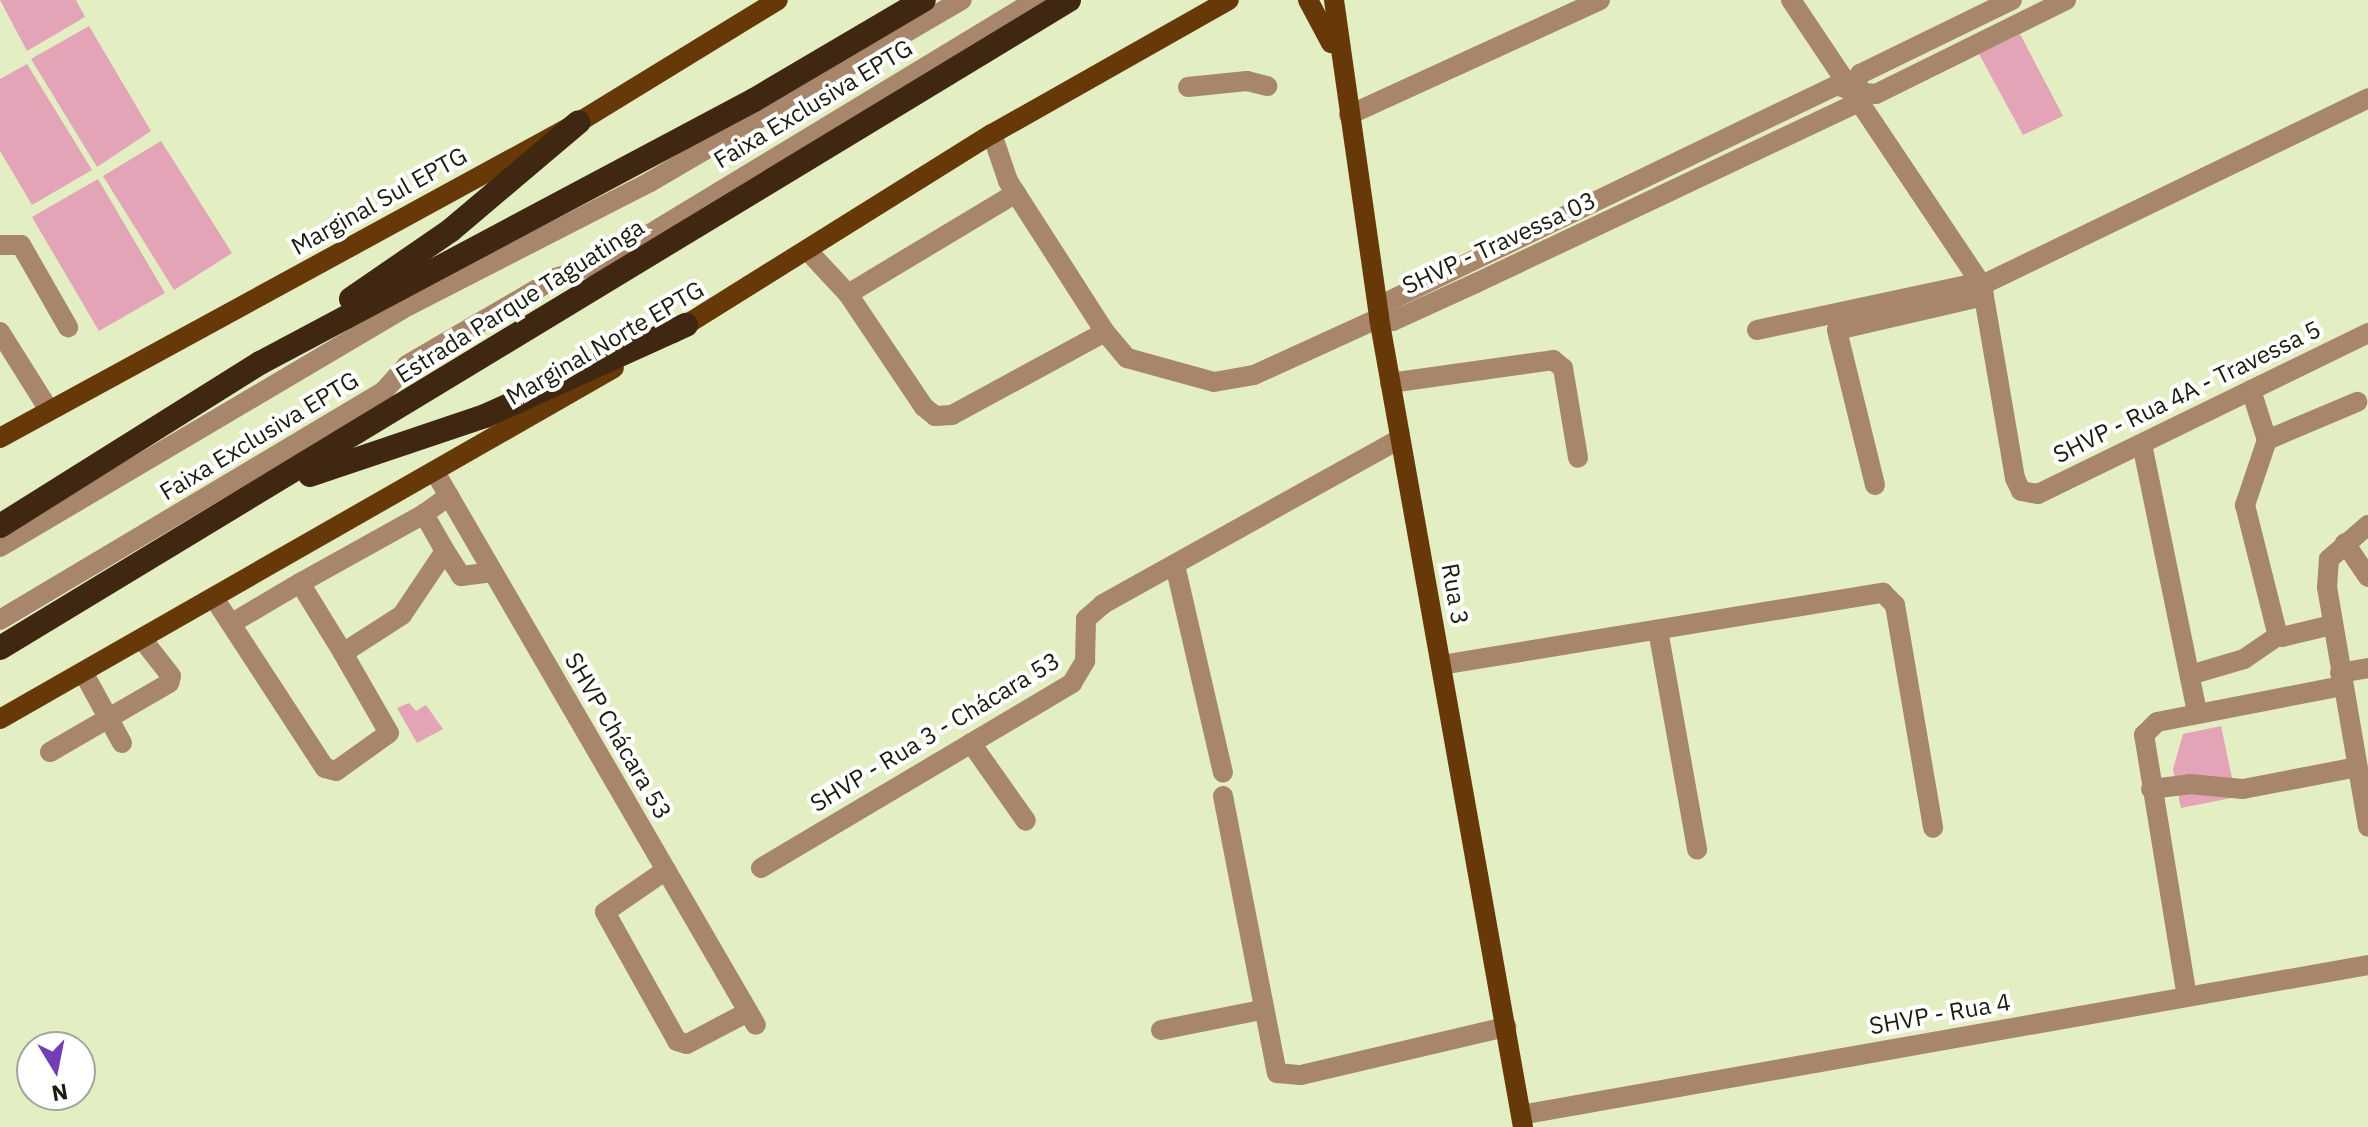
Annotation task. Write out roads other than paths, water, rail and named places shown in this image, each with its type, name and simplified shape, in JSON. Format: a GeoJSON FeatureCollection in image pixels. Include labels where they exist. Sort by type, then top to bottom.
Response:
{"type":"FeatureCollection","features":[{"type":"Feature","properties":{"kind":"highway"},"geometry":{"type":"LineString","coordinates":[[260,363],[754,100],[924,0]]}},
{"type":"Feature","properties":{"kind":"highway","name":"Estrada Parque Taguatinga"},"geometry":{"type":"LineString","coordinates":[[0,648],[270,489],[1069,0]]}},
{"type":"Feature","properties":{"kind":"highway"},"geometry":{"type":"LineString","coordinates":[[0,526],[260,363],[451,230],[579,122]]}},
{"type":"Feature","properties":{"kind":"highway"},"geometry":{"type":"LineString","coordinates":[[270,489],[485,416],[686,325]]}},
{"type":"Feature","properties":{"kind":"highway"},"geometry":{"type":"LineString","coordinates":[[0,505],[93,470]]}},
{"type":"Feature","properties":{"kind":"main road","name":"Marginal Sul EPTG"},"geometry":{"type":"LineString","coordinates":[[0,438],[579,122],[778,0]]}},
{"type":"Feature","properties":{"kind":"main road","name":"Marginal Norte EPTG"},"geometry":{"type":"LineString","coordinates":[[0,719],[435,472],[686,325],[992,134],[1229,0]]}},
{"type":"Feature","properties":{"kind":"main road"},"geometry":{"type":"LineString","coordinates":[[1196,17],[1248,0]]}},
{"type":"Feature","properties":{"kind":"main road"},"geometry":{"type":"LineString","coordinates":[[1308,0],[1321,15],[1342,69]]}},
{"type":"Feature","properties":{"kind":"main road"},"geometry":{"type":"LineString","coordinates":[[1334,0],[1342,69]]}},
{"type":"Feature","properties":{"kind":"main road"},"geometry":{"type":"LineString","coordinates":[[1342,0],[1342,69]]}},
{"type":"Feature","properties":{"kind":"main road","name":"Rua 3"},"geometry":{"type":"LineString","coordinates":[[1342,69],[1390,383],[1522,1121]]}},
{"type":"Feature","properties":{"kind":"street","name":"Faixa Exclusiva EPTG"},"geometry":{"type":"LineString","coordinates":[[0,547],[402,309],[650,182],[962,0]]}},
{"type":"Feature","properties":{"kind":"street","name":"Faixa Exclusiva EPTG"},"geometry":{"type":"LineString","coordinates":[[0,620],[383,392],[407,365],[556,278],[605,261],[1036,0]]}},
{"type":"Feature","properties":{"kind":"street"},"geometry":{"type":"LineString","coordinates":[[1349,115],[1600,0]]}},
{"type":"Feature","properties":{"kind":"street"},"geometry":{"type":"LineString","coordinates":[[1791,0],[1982,287]]}},
{"type":"Feature","properties":{"kind":"street","name":"SHVP - Travessa 03"},"geometry":{"type":"LineString","coordinates":[[1379,318],[1393,321],[1852,105],[1860,74],[2012,0]]}},
{"type":"Feature","properties":{"kind":"street"},"geometry":{"type":"LineString","coordinates":[[1854,92],[1876,94],[2066,0]]}},
{"type":"Feature","properties":{"kind":"street"},"geometry":{"type":"LineString","coordinates":[[1188,87],[1247,81],[1267,86]]}},
{"type":"Feature","properties":{"kind":"street"},"geometry":{"type":"LineString","coordinates":[[1875,485],[1837,330],[1982,287],[2368,98]]}},
{"type":"Feature","properties":{"kind":"street"},"geometry":{"type":"LineString","coordinates":[[992,134],[1016,193],[1105,332],[1127,358],[1214,382],[1280,365],[1379,318]]}},
{"type":"Feature","properties":{"kind":"street"},"geometry":{"type":"LineString","coordinates":[[848,294],[1016,193]]}},
{"type":"Feature","properties":{"kind":"street"},"geometry":{"type":"LineString","coordinates":[[0,245],[21,245],[68,327]]}},
{"type":"Feature","properties":{"kind":"street"},"geometry":{"type":"LineString","coordinates":[[807,250],[848,294],[924,407],[935,416],[952,415],[1105,332]]}},
{"type":"Feature","properties":{"kind":"street"},"geometry":{"type":"LineString","coordinates":[[1757,330],[1982,287]]}},
{"type":"Feature","properties":{"kind":"street","name":"SHVP - Rua 4A - Travessa 5"},"geometry":{"type":"LineString","coordinates":[[1982,287],[2015,478],[2029,495],[2142,444],[2368,333]]}},
{"type":"Feature","properties":{"kind":"street"},"geometry":{"type":"LineString","coordinates":[[0,332],[49,410]]}},
{"type":"Feature","properties":{"kind":"street"},"geometry":{"type":"LineString","coordinates":[[1390,383],[1553,360],[1563,368],[1578,458]]}},
{"type":"Feature","properties":{"kind":"street"},"geometry":{"type":"LineString","coordinates":[[2251,390],[2267,440],[2245,505],[2279,635]]}},
{"type":"Feature","properties":{"kind":"street"},"geometry":{"type":"LineString","coordinates":[[2267,440],[2357,402]]}},
{"type":"Feature","properties":{"kind":"street","name":"SHVP - Rua 3 - Chácara 53"},"geometry":{"type":"LineString","coordinates":[[761,868],[1080,677],[1086,619],[1175,565],[1400,439]]}},
{"type":"Feature","properties":{"kind":"street"},"geometry":{"type":"LineString","coordinates":[[2142,444],[2197,713]]}},
{"type":"Feature","properties":{"kind":"street","name":"SHVP Chácara 53"},"geometry":{"type":"LineString","coordinates":[[435,472],[752,1018],[687,1044],[677,1041],[605,912],[666,870]]}},
{"type":"Feature","properties":{"kind":"street"},"geometry":{"type":"LineString","coordinates":[[232,623],[424,514],[449,496]]}},
{"type":"Feature","properties":{"kind":"street"},"geometry":{"type":"LineString","coordinates":[[424,514],[461,576],[493,572]]}},
{"type":"Feature","properties":{"kind":"street"},"geometry":{"type":"LineString","coordinates":[[2368,525],[2329,559],[2332,625],[2368,827]]}},
{"type":"Feature","properties":{"kind":"street"},"geometry":{"type":"LineString","coordinates":[[2345,543],[2368,577]]}},
{"type":"Feature","properties":{"kind":"street"},"geometry":{"type":"LineString","coordinates":[[343,653],[402,615],[445,551]]}},
{"type":"Feature","properties":{"kind":"street"},"geometry":{"type":"LineString","coordinates":[[1175,565],[1223,773]]}},
{"type":"Feature","properties":{"kind":"street"},"geometry":{"type":"LineString","coordinates":[[214,598],[332,772],[389,733],[300,583]]}},
{"type":"Feature","properties":{"kind":"street"},"geometry":{"type":"LineString","coordinates":[[1441,665],[1875,594],[1891,598],[1933,828]]}},
{"type":"Feature","properties":{"kind":"street"},"geometry":{"type":"LineString","coordinates":[[2190,675],[2244,659],[2279,635],[2332,625]]}},
{"type":"Feature","properties":{"kind":"street"},"geometry":{"type":"LineString","coordinates":[[1658,630],[1697,850]]}},
{"type":"Feature","properties":{"kind":"street"},"geometry":{"type":"LineString","coordinates":[[50,752],[171,681],[155,649],[142,639]]}},
{"type":"Feature","properties":{"kind":"street"},"geometry":{"type":"LineString","coordinates":[[2187,997],[2144,735],[2157,722],[2341,679],[2368,668]]}},
{"type":"Feature","properties":{"kind":"street"},"geometry":{"type":"LineString","coordinates":[[83,672],[122,743]]}},
{"type":"Feature","properties":{"kind":"street"},"geometry":{"type":"LineString","coordinates":[[971,743],[1026,821]]}},
{"type":"Feature","properties":{"kind":"street"},"geometry":{"type":"LineString","coordinates":[[2151,789],[2189,784],[2243,789],[2357,767]]}},
{"type":"Feature","properties":{"kind":"street"},"geometry":{"type":"LineString","coordinates":[[1223,796],[1273,1067],[1287,1075],[1506,1027]]}},
{"type":"Feature","properties":{"kind":"street","name":"SHVP - Rua 4"},"geometry":{"type":"LineString","coordinates":[[1522,1121],[2368,965]]}},
{"type":"Feature","properties":{"kind":"street"},"geometry":{"type":"LineString","coordinates":[[1161,1030],[1261,1010]]}}]}
